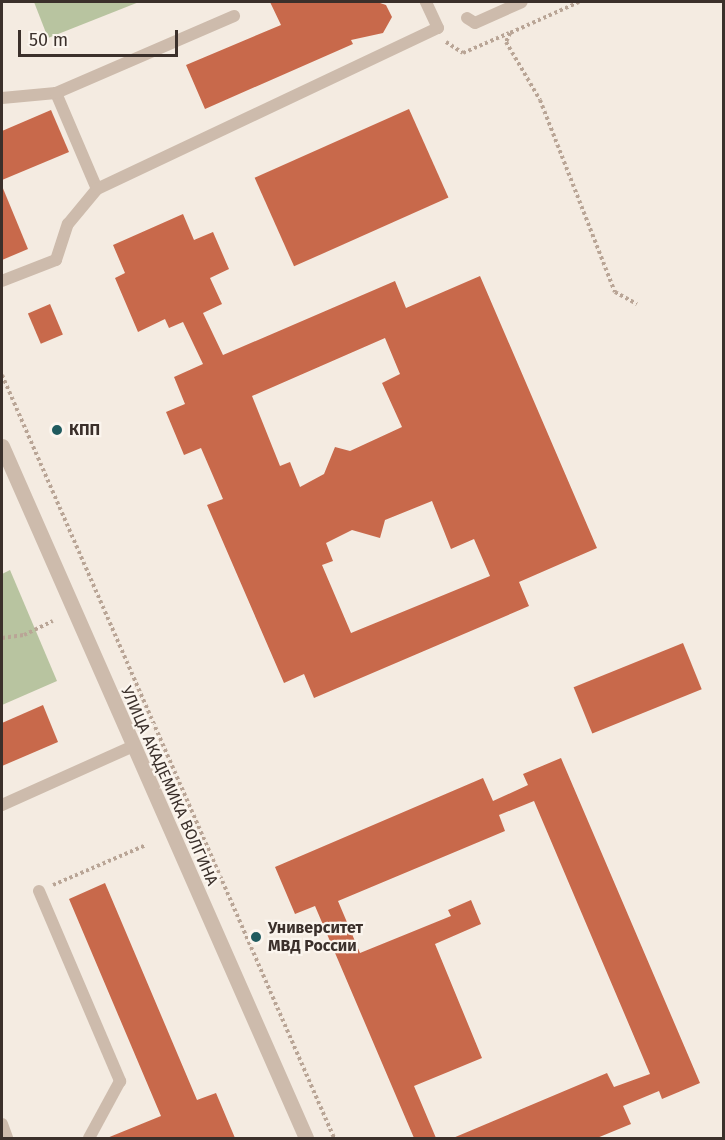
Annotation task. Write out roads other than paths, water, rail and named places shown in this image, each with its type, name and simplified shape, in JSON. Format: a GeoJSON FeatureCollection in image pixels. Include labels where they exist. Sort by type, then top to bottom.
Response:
{"type":"FeatureCollection","features":[{"type":"Feature","properties":{"kind":"street","name":"УЛИЦА АКАДЕМИКА ВОЛГИНА"},"geometry":{"type":"LineString","coordinates":[[2,446],[131,747],[306,1138]]}},
{"type":"Feature","properties":{"kind":"lane"},"geometry":{"type":"LineString","coordinates":[[2,281],[56,260],[68,224],[97,189],[438,28],[426,2]]}},
{"type":"Feature","properties":{"kind":"lane"},"geometry":{"type":"LineString","coordinates":[[467,18],[475,23],[522,2]]}},
{"type":"Feature","properties":{"kind":"lane"},"geometry":{"type":"LineString","coordinates":[[2,98],[56,93],[234,16]]}},
{"type":"Feature","properties":{"kind":"lane"},"geometry":{"type":"LineString","coordinates":[[56,93],[97,189]]}},
{"type":"Feature","properties":{"kind":"lane"},"geometry":{"type":"LineString","coordinates":[[2,806],[131,747]]}},
{"type":"Feature","properties":{"kind":"lane"},"geometry":{"type":"LineString","coordinates":[[39,891],[120,1081],[89,1138]]}},
{"type":"Feature","properties":{"kind":"lane"},"geometry":{"type":"LineString","coordinates":[[2,1124],[7,1138]]}},
{"type":"Feature","properties":{"kind":"place","name":"КПП"},"geometry":{"type":"Point","coordinates":[57,430]}},
{"type":"Feature","properties":{"kind":"place","name":"Университет МВД России"},"geometry":{"type":"Point","coordinates":[256,937]}}]}
